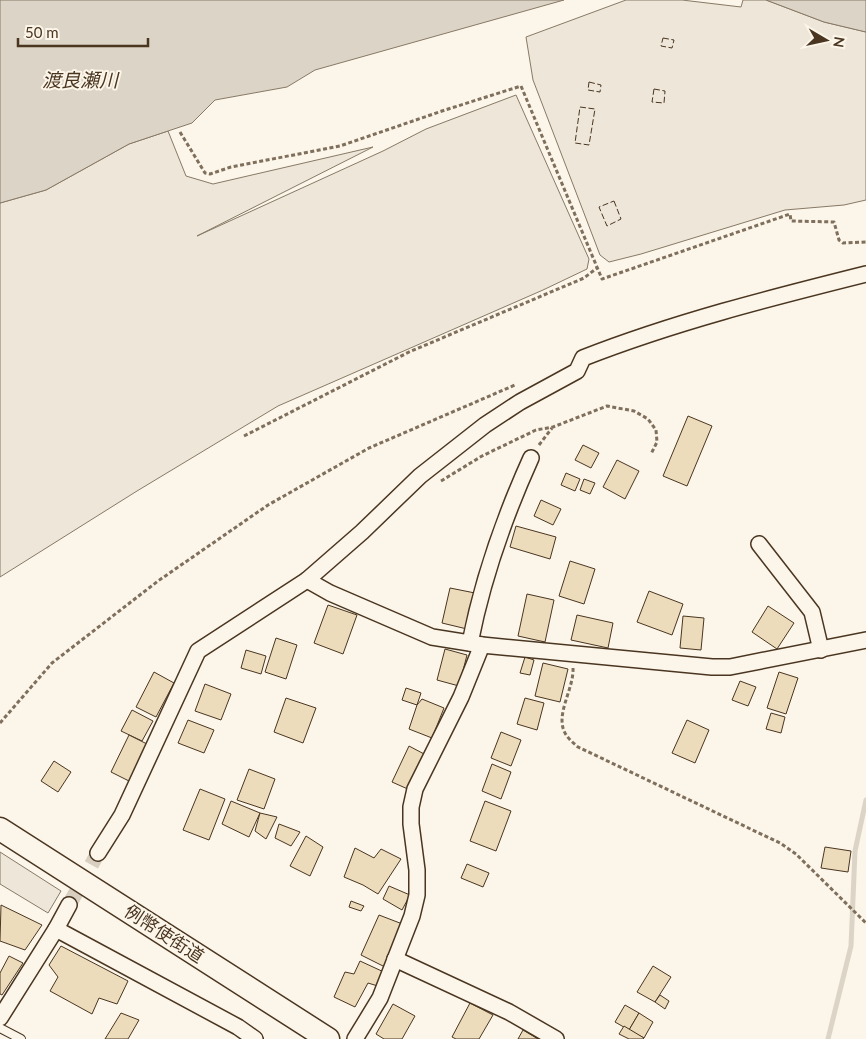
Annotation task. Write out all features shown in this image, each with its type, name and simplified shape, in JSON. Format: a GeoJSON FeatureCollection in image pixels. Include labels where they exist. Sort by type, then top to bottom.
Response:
{"type":"FeatureCollection","features":[{"type":"Feature","properties":{"kind":"main road","name":"例幣使街道"},"geometry":{"type":"LineString","coordinates":[[0,829],[328,1039]]}},
{"type":"Feature","properties":{"kind":"street"},"geometry":{"type":"LineString","coordinates":[[98,853],[122,815],[198,651],[307,580],[362,532],[420,476],[486,425],[513,406],[577,371],[583,358],[685,322],[866,274]]}},
{"type":"Feature","properties":{"kind":"street"},"geometry":{"type":"LineString","coordinates":[[355,1039],[380,998],[412,916],[417,895],[417,870],[411,808],[415,789],[461,697],[476,644],[491,556],[531,458]]}},
{"type":"Feature","properties":{"kind":"street"},"geometry":{"type":"LineString","coordinates":[[759,544],[812,612],[821,650]]}},
{"type":"Feature","properties":{"kind":"street"},"geometry":{"type":"LineString","coordinates":[[307,580],[330,593],[432,637],[476,644],[730,667],[866,640]]}},
{"type":"Feature","properties":{"kind":"street"},"geometry":{"type":"LineString","coordinates":[[0,1018],[69,905]]}},
{"type":"Feature","properties":{"kind":"street"},"geometry":{"type":"LineString","coordinates":[[56,929],[238,1027],[255,1039]]}},
{"type":"Feature","properties":{"kind":"street"},"geometry":{"type":"LineString","coordinates":[[395,959],[509,1012],[556,1039]]}},
{"type":"Feature","properties":{"kind":"lane"},"geometry":{"type":"LineString","coordinates":[[0,1028],[21,1039]]}},
{"type":"Feature","properties":{"kind":"path"},"geometry":{"type":"LineString","coordinates":[[180,132],[205,173],[210,174],[231,167],[340,146],[521,86],[602,279],[790,214],[791,221],[834,222],[839,240],[843,243],[866,242]]}},
{"type":"Feature","properties":{"kind":"path"},"geometry":{"type":"LineString","coordinates":[[244,436],[409,352],[584,278],[597,268]]}},
{"type":"Feature","properties":{"kind":"path"},"geometry":{"type":"LineString","coordinates":[[0,722],[52,663],[158,581],[268,505],[369,448],[522,382]]}},
{"type":"Feature","properties":{"kind":"path"},"geometry":{"type":"LineString","coordinates":[[531,458],[553,427],[567,422]]}},
{"type":"Feature","properties":{"kind":"path"},"geometry":{"type":"LineString","coordinates":[[573,652],[573,673],[562,719],[563,729],[567,737],[578,747],[780,843],[796,854],[866,924]]}},
{"type":"Feature","properties":{"kind":"shaded area"},"geometry":{"type":"Polygon","coordinates":[[[626,0],[682,0],[741,7],[743,0],[766,0],[824,22],[866,32],[866,200],[844,205],[785,210],[609,262],[600,255],[533,80],[526,37],[626,0]]]}},
{"type":"Feature","properties":{"kind":"shaded area"},"geometry":{"type":"Polygon","coordinates":[[[516,95],[589,259],[587,269],[278,406],[0,577],[0,203],[46,190],[129,144],[168,131],[186,176],[213,184],[373,147],[197,236],[383,151],[426,129],[516,95]]]}},
{"type":"Feature","properties":{"kind":"shaded area"},"geometry":{"type":"Polygon","coordinates":[[[0,852],[61,891],[48,913],[0,884],[0,852]]]}},
{"type":"Feature","properties":{"kind":"water","name":"渡良瀬川"},"geometry":{"type":"Polygon","coordinates":[[[0,0],[564,0],[315,70],[287,87],[215,100],[192,123],[129,144],[46,190],[0,203],[0,0]]]}},
{"type":"Feature","properties":{"kind":"water"},"geometry":{"type":"Polygon","coordinates":[[[766,0],[866,0],[866,32],[824,22],[766,0]]]}},
{"type":"Feature","properties":{"kind":"building"},"geometry":{"type":"Polygon","coordinates":[[[688,416],[712,426],[687,486],[663,476],[688,416]]]}},
{"type":"Feature","properties":{"kind":"building"},"geometry":{"type":"Polygon","coordinates":[[[583,445],[599,453],[591,468],[575,460],[583,445]]]}},
{"type":"Feature","properties":{"kind":"building"},"geometry":{"type":"Polygon","coordinates":[[[617,460],[639,471],[625,499],[603,487],[617,460]]]}},
{"type":"Feature","properties":{"kind":"building"},"geometry":{"type":"Polygon","coordinates":[[[566,473],[580,479],[575,491],[561,485],[566,473]]]}},
{"type":"Feature","properties":{"kind":"building"},"geometry":{"type":"Polygon","coordinates":[[[584,479],[595,483],[590,494],[580,490],[584,479]]]}},
{"type":"Feature","properties":{"kind":"building"},"geometry":{"type":"Polygon","coordinates":[[[541,500],[561,509],[553,525],[534,516],[541,500]]]}},
{"type":"Feature","properties":{"kind":"building"},"geometry":{"type":"Polygon","coordinates":[[[516,526],[556,537],[550,559],[510,547],[516,526]]]}},
{"type":"Feature","properties":{"kind":"building"},"geometry":{"type":"Polygon","coordinates":[[[570,561],[595,569],[584,604],[559,596],[570,561]]]}},
{"type":"Feature","properties":{"kind":"building"},"geometry":{"type":"Polygon","coordinates":[[[450,588],[475,593],[467,629],[442,623],[450,588]]]}},
{"type":"Feature","properties":{"kind":"building"},"geometry":{"type":"Polygon","coordinates":[[[649,591],[683,604],[672,635],[637,622],[649,591]]]}},
{"type":"Feature","properties":{"kind":"building"},"geometry":{"type":"Polygon","coordinates":[[[527,594],[554,600],[545,642],[518,636],[527,594]]]}},
{"type":"Feature","properties":{"kind":"building"},"geometry":{"type":"Polygon","coordinates":[[[328,605],[357,615],[343,654],[314,643],[328,605]]]}},
{"type":"Feature","properties":{"kind":"building"},"geometry":{"type":"Polygon","coordinates":[[[768,606],[794,623],[777,649],[752,632],[768,606]]]}},
{"type":"Feature","properties":{"kind":"building"},"geometry":{"type":"Polygon","coordinates":[[[577,615],[613,623],[608,648],[571,640],[577,615]]]}},
{"type":"Feature","properties":{"kind":"building"},"geometry":{"type":"Polygon","coordinates":[[[683,616],[704,618],[701,650],[680,648],[683,616]]]}},
{"type":"Feature","properties":{"kind":"building"},"geometry":{"type":"Polygon","coordinates":[[[276,638],[297,645],[286,679],[265,672],[276,638]]]}},
{"type":"Feature","properties":{"kind":"building"},"geometry":{"type":"Polygon","coordinates":[[[445,649],[467,655],[459,686],[437,680],[445,649]]]}},
{"type":"Feature","properties":{"kind":"building"},"geometry":{"type":"Polygon","coordinates":[[[246,650],[266,656],[261,674],[241,668],[246,650]]]}},
{"type":"Feature","properties":{"kind":"building"},"geometry":{"type":"Polygon","coordinates":[[[525,657],[534,660],[530,675],[520,673],[525,657]]]}},
{"type":"Feature","properties":{"kind":"building"},"geometry":{"type":"Polygon","coordinates":[[[543,663],[568,669],[560,702],[535,696],[543,663]]]}},
{"type":"Feature","properties":{"kind":"building"},"geometry":{"type":"Polygon","coordinates":[[[154,672],[174,683],[156,717],[136,707],[154,672]]]}},
{"type":"Feature","properties":{"kind":"building"},"geometry":{"type":"Polygon","coordinates":[[[779,672],[798,678],[786,714],[767,708],[779,672]]]}},
{"type":"Feature","properties":{"kind":"building"},"geometry":{"type":"Polygon","coordinates":[[[740,681],[756,687],[748,706],[732,700],[740,681]]]}},
{"type":"Feature","properties":{"kind":"building"},"geometry":{"type":"Polygon","coordinates":[[[205,684],[231,694],[221,720],[195,711],[205,684]]]}},
{"type":"Feature","properties":{"kind":"building"},"geometry":{"type":"Polygon","coordinates":[[[406,688],[421,693],[417,705],[402,700],[406,688]]]}},
{"type":"Feature","properties":{"kind":"building"},"geometry":{"type":"Polygon","coordinates":[[[286,698],[316,708],[303,743],[274,732],[286,698]]]}},
{"type":"Feature","properties":{"kind":"building"},"geometry":{"type":"Polygon","coordinates":[[[525,698],[544,703],[537,730],[517,724],[525,698]]]}},
{"type":"Feature","properties":{"kind":"building"},"geometry":{"type":"Polygon","coordinates":[[[422,699],[444,708],[432,738],[409,729],[417,705],[422,699]]]}},
{"type":"Feature","properties":{"kind":"building"},"geometry":{"type":"Polygon","coordinates":[[[132,710],[153,721],[142,741],[121,731],[132,710]]]}},
{"type":"Feature","properties":{"kind":"building"},"geometry":{"type":"Polygon","coordinates":[[[771,713],[785,717],[781,733],[766,729],[771,713]]]}},
{"type":"Feature","properties":{"kind":"building"},"geometry":{"type":"Polygon","coordinates":[[[188,720],[214,730],[204,753],[178,743],[188,720]]]}},
{"type":"Feature","properties":{"kind":"building"},"geometry":{"type":"Polygon","coordinates":[[[687,720],[709,730],[695,763],[672,753],[687,720]]]}},
{"type":"Feature","properties":{"kind":"building"},"geometry":{"type":"Polygon","coordinates":[[[501,732],[521,740],[511,766],[491,758],[501,732]]]}},
{"type":"Feature","properties":{"kind":"building"},"geometry":{"type":"Polygon","coordinates":[[[129,735],[147,744],[129,781],[111,772],[129,735]]]}},
{"type":"Feature","properties":{"kind":"building"},"geometry":{"type":"Polygon","coordinates":[[[409,746],[426,755],[410,790],[392,782],[409,746]]]}},
{"type":"Feature","properties":{"kind":"building"},"geometry":{"type":"Polygon","coordinates":[[[54,761],[71,772],[58,792],[41,781],[54,761]]]}},
{"type":"Feature","properties":{"kind":"building"},"geometry":{"type":"Polygon","coordinates":[[[492,764],[511,772],[501,799],[482,791],[492,764]]]}},
{"type":"Feature","properties":{"kind":"building"},"geometry":{"type":"Polygon","coordinates":[[[249,769],[275,779],[264,809],[237,800],[249,769]]]}},
{"type":"Feature","properties":{"kind":"building"},"geometry":{"type":"Polygon","coordinates":[[[200,789],[225,799],[209,840],[183,830],[200,789]]]}},
{"type":"Feature","properties":{"kind":"building"},"geometry":{"type":"Polygon","coordinates":[[[231,801],[260,813],[249,837],[222,824],[231,801]]]}},
{"type":"Feature","properties":{"kind":"building"},"geometry":{"type":"Polygon","coordinates":[[[485,801],[511,811],[496,851],[470,841],[485,801]]]}},
{"type":"Feature","properties":{"kind":"building"},"geometry":{"type":"Polygon","coordinates":[[[260,813],[277,817],[266,839],[255,831],[260,813]]]}},
{"type":"Feature","properties":{"kind":"building"},"geometry":{"type":"Polygon","coordinates":[[[279,824],[300,832],[291,846],[275,838],[279,824]]]}},
{"type":"Feature","properties":{"kind":"building"},"geometry":{"type":"Polygon","coordinates":[[[306,836],[323,847],[310,876],[290,866],[306,836]]]}},
{"type":"Feature","properties":{"kind":"building"},"geometry":{"type":"Polygon","coordinates":[[[825,847],[851,851],[848,872],[821,868],[825,847]]]}},
{"type":"Feature","properties":{"kind":"building"},"geometry":{"type":"Polygon","coordinates":[[[355,848],[374,858],[381,849],[401,859],[378,894],[344,877],[355,848]]]}},
{"type":"Feature","properties":{"kind":"building"},"geometry":{"type":"Polygon","coordinates":[[[467,864],[489,873],[483,887],[461,878],[467,864]]]}},
{"type":"Feature","properties":{"kind":"building"},"geometry":{"type":"Polygon","coordinates":[[[389,886],[410,895],[402,910],[383,899],[389,886]]]}},
{"type":"Feature","properties":{"kind":"building"},"geometry":{"type":"Polygon","coordinates":[[[351,901],[364,906],[361,911],[349,907],[351,901]]]}},
{"type":"Feature","properties":{"kind":"building"},"geometry":{"type":"Polygon","coordinates":[[[1,905],[42,925],[25,950],[0,941],[1,905]]]}},
{"type":"Feature","properties":{"kind":"building"},"geometry":{"type":"Polygon","coordinates":[[[379,915],[405,925],[387,968],[361,955],[379,915]]]}},
{"type":"Feature","properties":{"kind":"building"},"geometry":{"type":"Polygon","coordinates":[[[61,946],[128,981],[117,1004],[99,998],[92,1014],[50,991],[58,977],[49,965],[61,946]]]}},
{"type":"Feature","properties":{"kind":"building"},"geometry":{"type":"Polygon","coordinates":[[[9,956],[23,963],[2,995],[0,994],[0,973],[9,956]]]}},
{"type":"Feature","properties":{"kind":"building"},"geometry":{"type":"Polygon","coordinates":[[[360,961],[386,973],[381,987],[368,983],[355,1007],[334,997],[345,972],[354,974],[360,961]]]}},
{"type":"Feature","properties":{"kind":"building"},"geometry":{"type":"Polygon","coordinates":[[[653,966],[671,977],[655,1002],[637,992],[653,966]]]}},
{"type":"Feature","properties":{"kind":"building"},"geometry":{"type":"Polygon","coordinates":[[[660,995],[669,1001],[665,1009],[655,1002],[660,995]]]}},
{"type":"Feature","properties":{"kind":"building"},"geometry":{"type":"Polygon","coordinates":[[[470,1003],[493,1015],[479,1039],[456,1039],[452,1037],[470,1003]]]}},
{"type":"Feature","properties":{"kind":"building"},"geometry":{"type":"Polygon","coordinates":[[[393,1004],[415,1016],[402,1039],[384,1039],[376,1034],[393,1004]]]}},
{"type":"Feature","properties":{"kind":"building"},"geometry":{"type":"Polygon","coordinates":[[[625,1005],[639,1013],[629,1030],[615,1022],[625,1005]]]}},
{"type":"Feature","properties":{"kind":"building"},"geometry":{"type":"Polygon","coordinates":[[[121,1013],[139,1020],[128,1039],[105,1039],[121,1013]]]}},
{"type":"Feature","properties":{"kind":"building"},"geometry":{"type":"Polygon","coordinates":[[[639,1013],[653,1022],[644,1038],[629,1030],[639,1013]]]}},
{"type":"Feature","properties":{"kind":"building"},"geometry":{"type":"Polygon","coordinates":[[[624,1026],[644,1038],[629,1039],[619,1034],[624,1026]]]}},
{"type":"Feature","properties":{"kind":"building"},"geometry":{"type":"Polygon","coordinates":[[[523,1030],[538,1039],[518,1039],[523,1030]]]}},
{"type":"Feature","properties":{"kind":"waterway"},"geometry":{"type":"LineString","coordinates":[[828,1039],[851,946],[855,851],[866,800]]}},
{"type":"Feature","properties":{"kind":"tunnel"},"geometry":{"type":"LineString","coordinates":[[69,905],[98,853]]}},
{"type":"Feature","properties":{"kind":"fence"},"geometry":{"type":"LineString","coordinates":[[663,38],[674,40],[672,48],[661,46],[663,38]]}},
{"type":"Feature","properties":{"kind":"fence"},"geometry":{"type":"LineString","coordinates":[[589,82],[601,85],[600,92],[588,90],[589,82]]}},
{"type":"Feature","properties":{"kind":"fence"},"geometry":{"type":"LineString","coordinates":[[654,89],[665,91],[664,103],[652,102],[654,89]]}},
{"type":"Feature","properties":{"kind":"fence"},"geometry":{"type":"LineString","coordinates":[[580,107],[595,109],[589,145],[575,143],[580,107]]}},
{"type":"Feature","properties":{"kind":"fence"},"geometry":{"type":"LineString","coordinates":[[614,201],[621,219],[607,226],[599,207],[614,201]]}}]}
